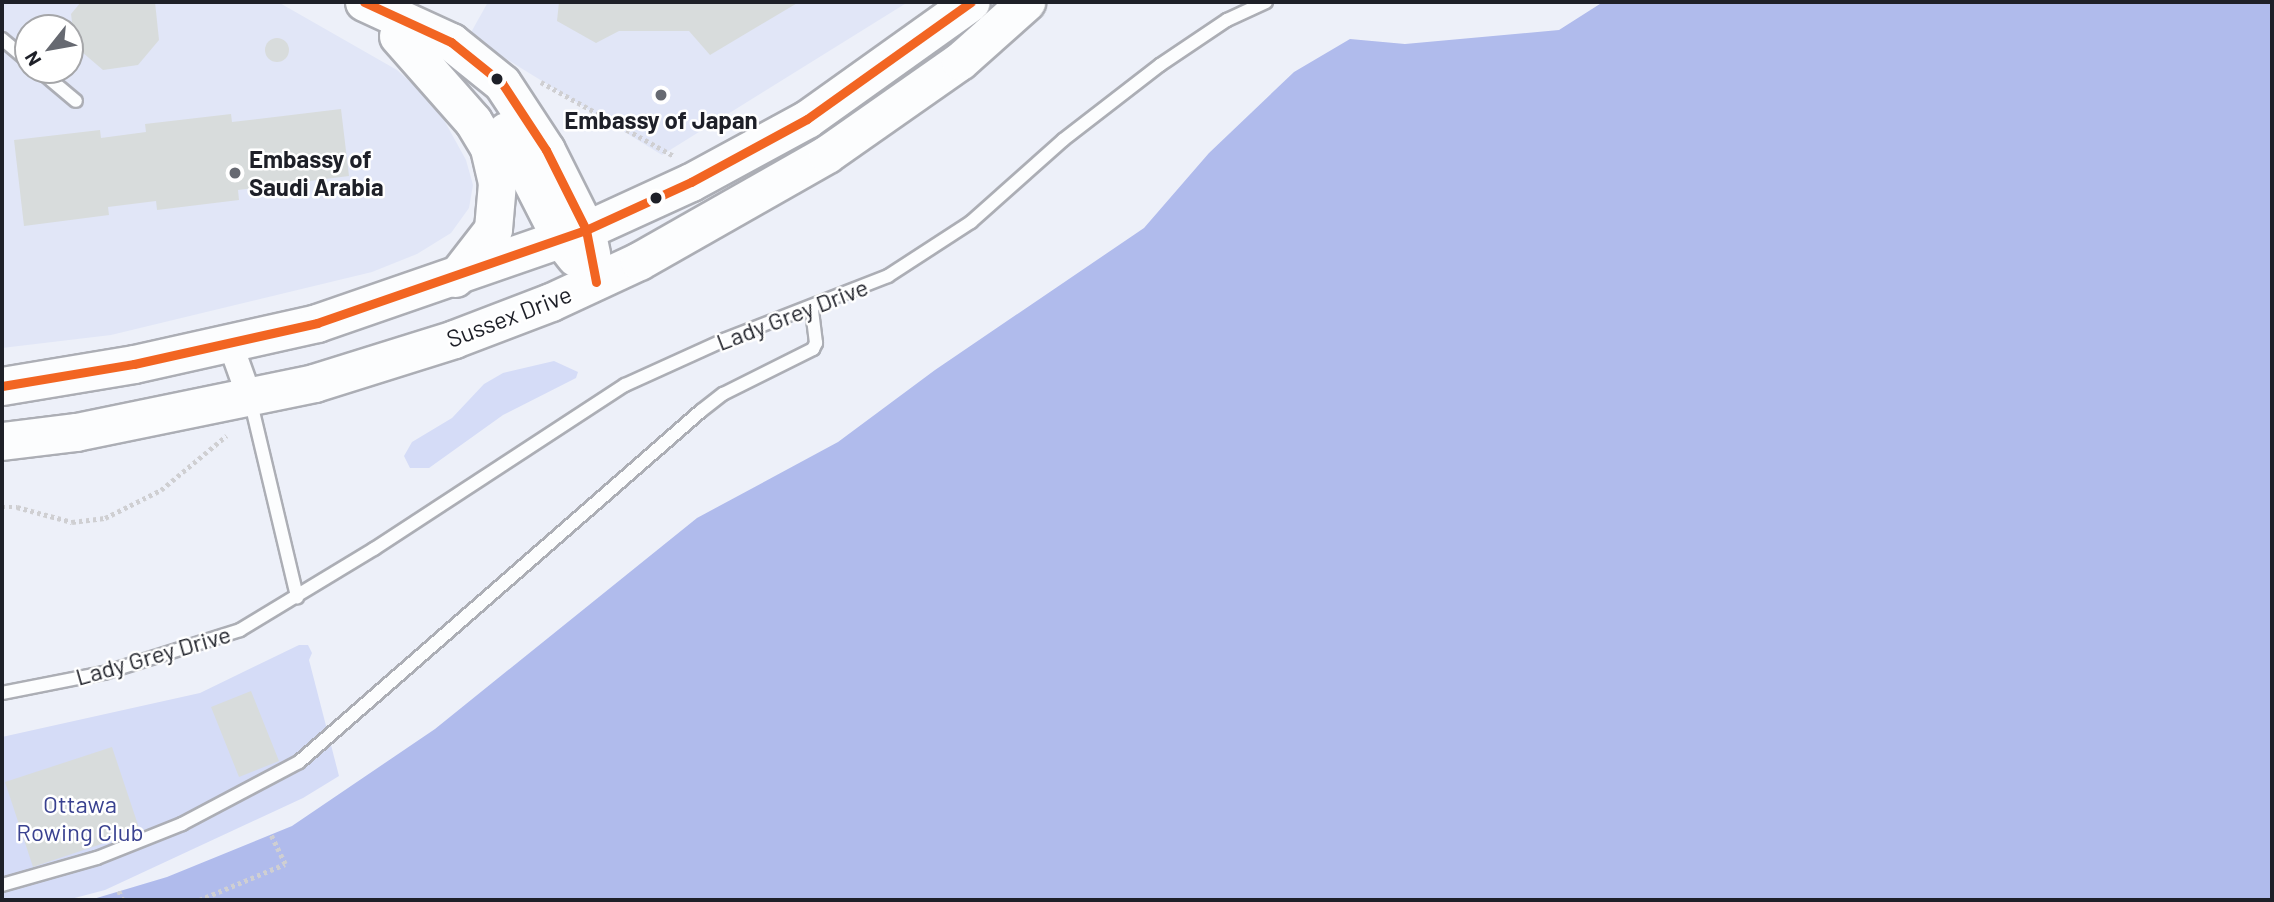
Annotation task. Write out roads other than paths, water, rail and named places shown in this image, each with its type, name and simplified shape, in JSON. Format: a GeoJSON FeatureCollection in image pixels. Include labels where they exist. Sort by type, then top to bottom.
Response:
{"type":"FeatureCollection","features":[{"type":"Feature","properties":{"kind":"main road"},"geometry":{"type":"LineString","coordinates":[[348,2],[454,73],[484,100],[573,234],[596,282]]}},
{"type":"Feature","properties":{"kind":"main road"},"geometry":{"type":"LineString","coordinates":[[363,2],[451,42],[502,83],[546,150],[573,234]]}},
{"type":"Feature","properties":{"kind":"main road"},"geometry":{"type":"LineString","coordinates":[[2,386],[230,343],[317,323],[455,278],[573,234],[691,182],[807,119],[971,2]]}},
{"type":"Feature","properties":{"kind":"main road","name":"Sussex Drive"},"geometry":{"type":"LineString","coordinates":[[2,441],[250,399],[454,339],[596,282],[827,154],[960,61],[1026,2]]}},
{"type":"Feature","properties":{"kind":"main road"},"geometry":{"type":"LineString","coordinates":[[398,36],[473,121],[489,148],[498,183],[493,229],[455,278]]}},
{"type":"Feature","properties":{"kind":"street"},"geometry":{"type":"LineString","coordinates":[[230,343],[250,399]]}},
{"type":"Feature","properties":{"kind":"lane","name":"Lady Grey Drive"},"geometry":{"type":"LineString","coordinates":[[2,693],[104,673],[215,641],[298,597],[615,391],[724,340],[812,309],[888,276],[936,248],[1160,65],[1227,20],[1266,2]]}},
{"type":"Feature","properties":{"kind":"lane"},"geometry":{"type":"LineString","coordinates":[[56,84],[76,101]]}},
{"type":"Feature","properties":{"kind":"lane"},"geometry":{"type":"LineString","coordinates":[[2,885],[97,858],[182,824],[299,762],[701,411],[723,394],[813,349],[816,343],[812,309]]}},
{"type":"Feature","properties":{"kind":"lane"},"geometry":{"type":"LineString","coordinates":[[250,399],[298,597]]}},
{"type":"Feature","properties":{"kind":"water"},"geometry":{"type":"Polygon","coordinates":[[[1603,2],[2272,2],[2272,900],[90,900],[167,877],[292,826],[435,729],[697,518],[838,442],[935,370],[1144,228],[1209,153],[1294,72],[1350,39],[1405,44],[1559,30],[1603,2]]]}},
{"type":"Feature","properties":{"kind":"place","name":"Embassy of Japan"},"geometry":{"type":"Point","coordinates":[661,95]}},
{"type":"Feature","properties":{"kind":"place","name":"Embassy of Saudi Arabia"},"geometry":{"type":"Point","coordinates":[235,173]}},
{"type":"Feature","properties":{"kind":"park label","name":"Ottawa Rowing Club"},"geometry":{"type":"Point","coordinates":[80,818]}}]}
